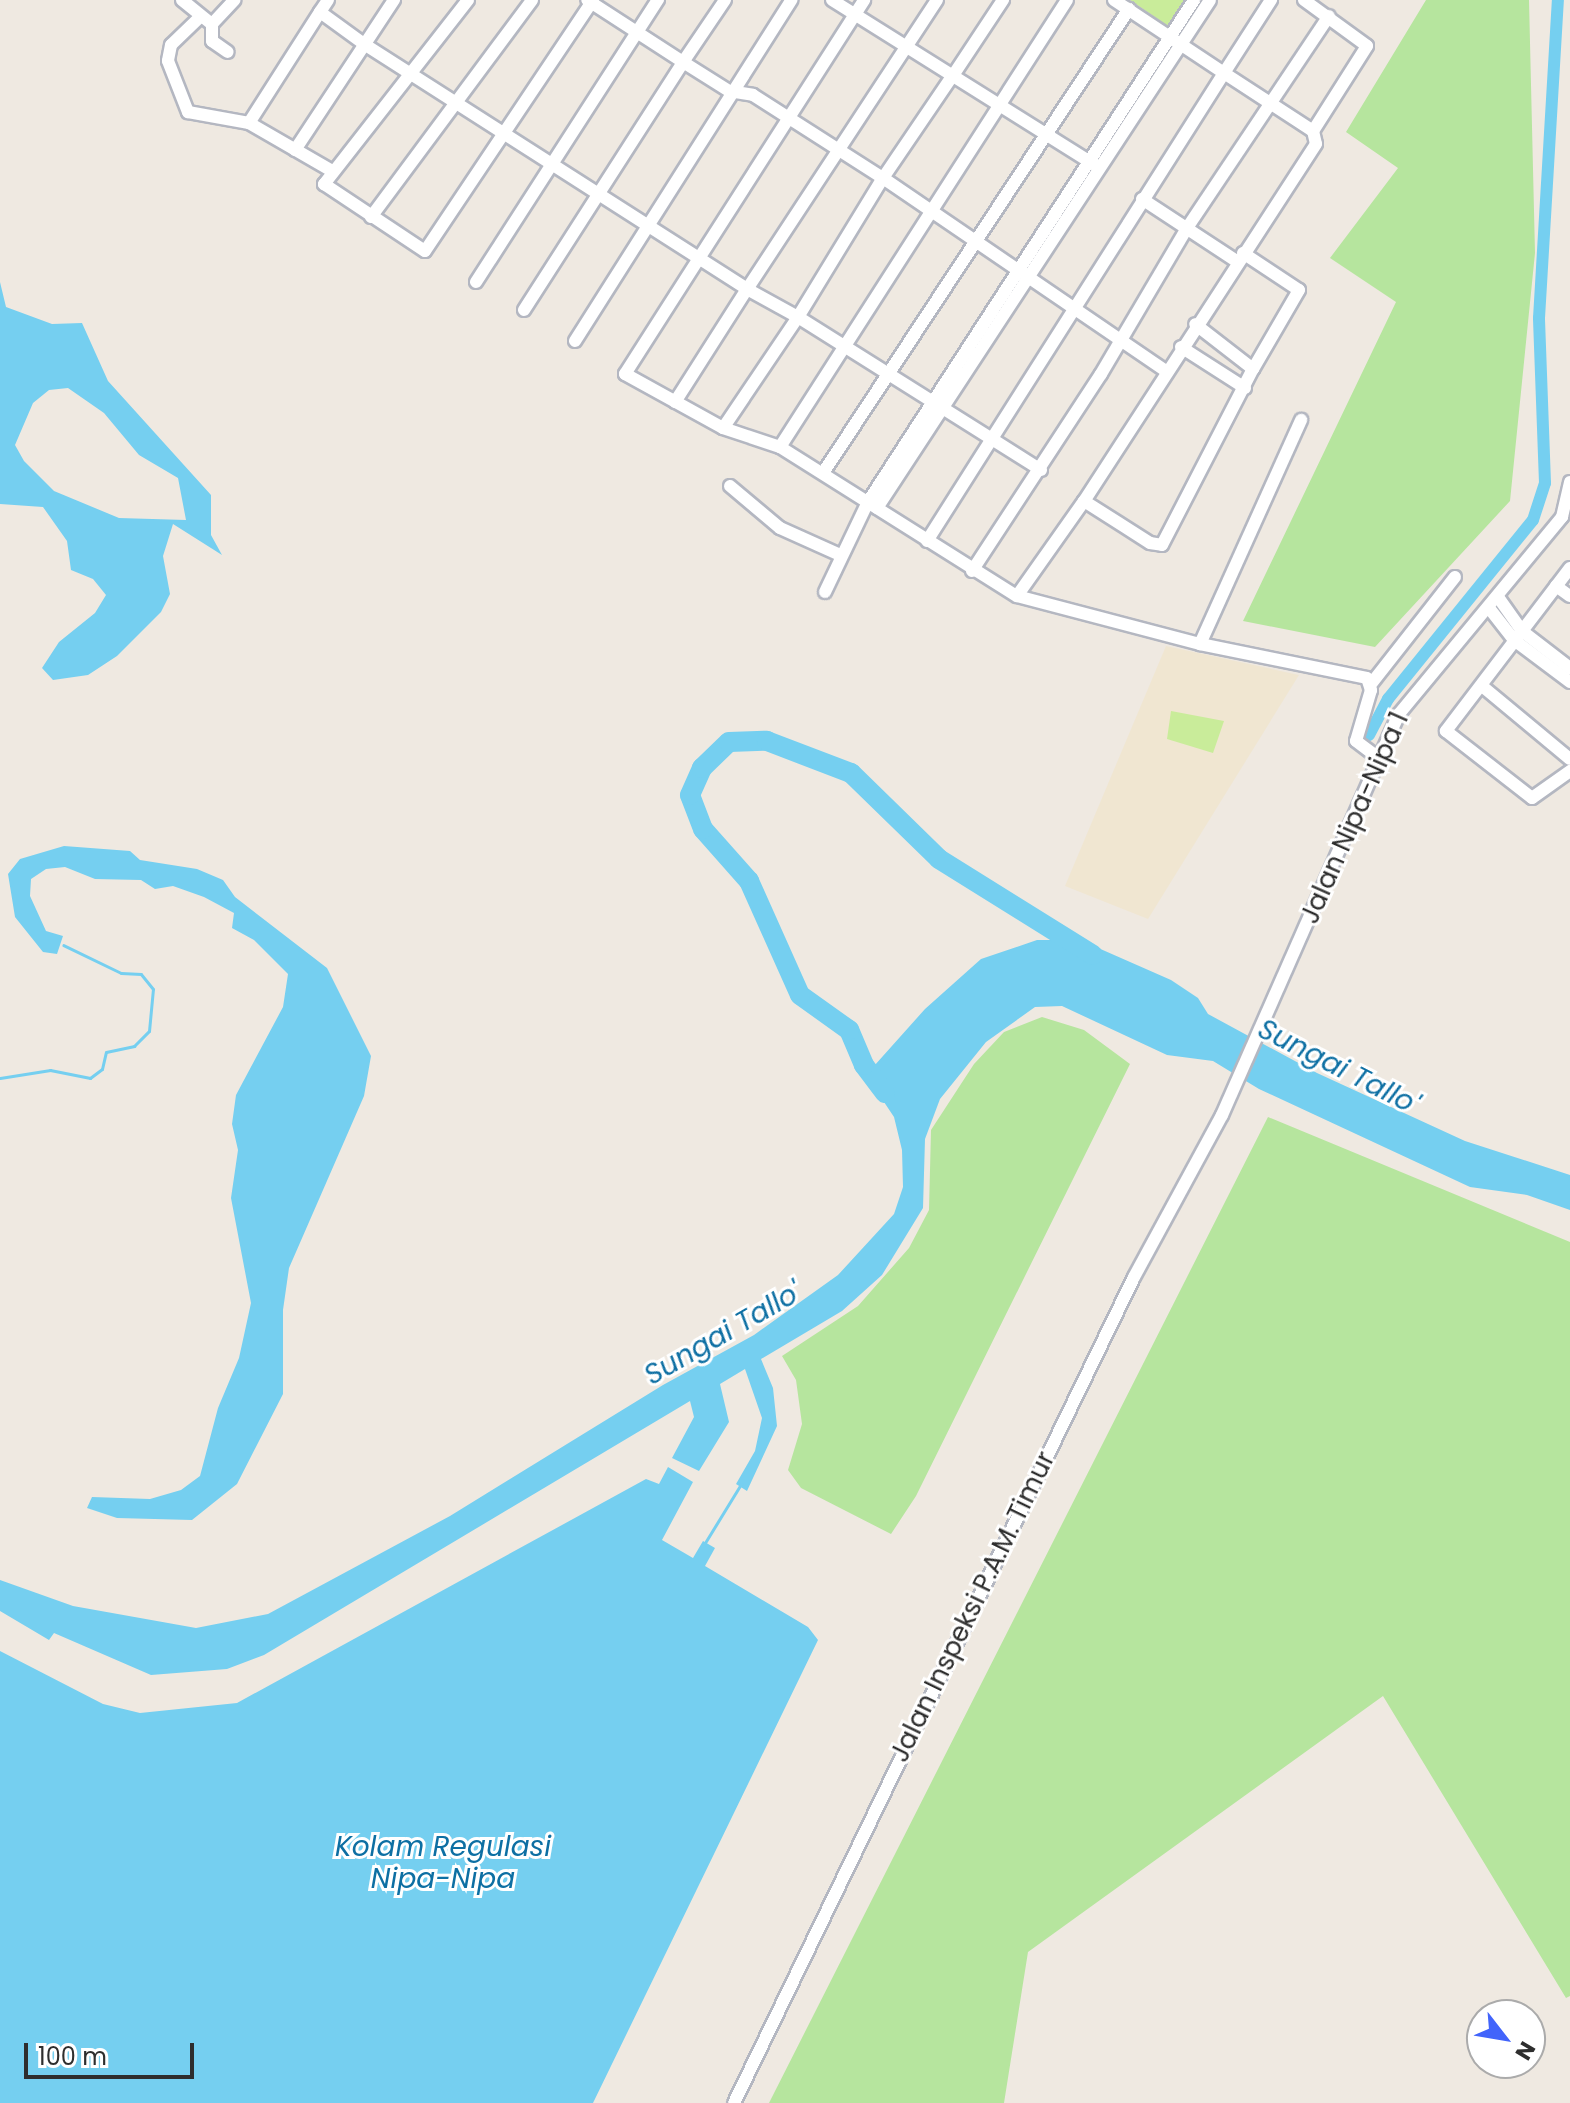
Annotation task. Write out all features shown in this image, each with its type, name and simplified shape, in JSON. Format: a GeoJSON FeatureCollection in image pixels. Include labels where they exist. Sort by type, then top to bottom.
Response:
{"type":"FeatureCollection","features":[{"type":"Feature","properties":{"kind":"street"},"geometry":{"type":"LineString","coordinates":[[182,0],[212,24]]}},
{"type":"Feature","properties":{"kind":"street"},"geometry":{"type":"LineString","coordinates":[[228,52],[212,41],[212,24],[234,0]]}},
{"type":"Feature","properties":{"kind":"street"},"geometry":{"type":"LineString","coordinates":[[249,123],[328,0]]}},
{"type":"Feature","properties":{"kind":"street"},"geometry":{"type":"LineString","coordinates":[[295,150],[394,0]]}},
{"type":"Feature","properties":{"kind":"street"},"geometry":{"type":"LineString","coordinates":[[468,0],[332,171],[326,187],[425,251],[591,1],[729,91],[753,95],[883,178],[1021,277],[1164,370]]}},
{"type":"Feature","properties":{"kind":"street"},"geometry":{"type":"LineString","coordinates":[[371,217],[532,0]]}},
{"type":"Feature","properties":{"kind":"street"},"geometry":{"type":"LineString","coordinates":[[476,282],[658,0]]}},
{"type":"Feature","properties":{"kind":"street"},"geometry":{"type":"LineString","coordinates":[[524,310],[725,0]]}},
{"type":"Feature","properties":{"kind":"street"},"geometry":{"type":"LineString","coordinates":[[575,341],[729,91],[791,0]]}},
{"type":"Feature","properties":{"kind":"street"},"geometry":{"type":"LineString","coordinates":[[832,0],[1096,164]]}},
{"type":"Feature","properties":{"kind":"street"},"geometry":{"type":"LineString","coordinates":[[864,0],[625,374],[723,428],[780,447],[972,571],[1017,596],[1200,644],[1360,676],[1371,684]]}},
{"type":"Feature","properties":{"kind":"street"},"geometry":{"type":"LineString","coordinates":[[675,402],[937,0]]}},
{"type":"Feature","properties":{"kind":"street"},"geometry":{"type":"LineString","coordinates":[[723,428],[798,317],[883,178],[1003,0]]}},
{"type":"Feature","properties":{"kind":"street"},"geometry":{"type":"LineString","coordinates":[[780,447],[847,348],[1067,0]]}},
{"type":"Feature","properties":{"kind":"street"},"geometry":{"type":"LineString","coordinates":[[1175,41],[1194,0]]}},
{"type":"Feature","properties":{"kind":"street"},"geometry":{"type":"LineString","coordinates":[[825,592],[840,555],[872,505],[1175,41],[1210,0]]}},
{"type":"Feature","properties":{"kind":"street"},"geometry":{"type":"LineString","coordinates":[[927,541],[1271,0]]}},
{"type":"Feature","properties":{"kind":"street"},"geometry":{"type":"LineString","coordinates":[[1017,596],[1084,501],[1164,370],[1313,150],[1313,131],[1367,46],[1304,0]]}},
{"type":"Feature","properties":{"kind":"street"},"geometry":{"type":"LineString","coordinates":[[823,473],[892,376],[1048,135],[1123,4],[1313,131]]}},
{"type":"Feature","properties":{"kind":"street"},"geometry":{"type":"LineString","coordinates":[[320,12],[455,106],[1041,470]]}},
{"type":"Feature","properties":{"kind":"street"},"geometry":{"type":"LineString","coordinates":[[972,571],[1041,470],[1187,228],[1269,101],[1329,16]]}},
{"type":"Feature","properties":{"kind":"street"},"geometry":{"type":"LineString","coordinates":[[200,17],[171,45],[173,84],[188,112],[249,123],[332,171]]}},
{"type":"Feature","properties":{"kind":"street"},"geometry":{"type":"LineString","coordinates":[[1084,501],[1161,547],[1253,369],[1299,290],[1187,228],[1142,199]]}},
{"type":"Feature","properties":{"kind":"street"},"geometry":{"type":"LineString","coordinates":[[1195,324],[1253,369]]}},
{"type":"Feature","properties":{"kind":"street"},"geometry":{"type":"LineString","coordinates":[[1181,347],[1245,388]]}},
{"type":"Feature","properties":{"kind":"street"},"geometry":{"type":"LineString","coordinates":[[1200,644],[1301,420]]}},
{"type":"Feature","properties":{"kind":"street","name":"Jalan Nipa-Nipa 1"},"geometry":{"type":"LineString","coordinates":[[1222,1115],[1271,1012],[1377,757],[1414,693],[1566,517],[1570,482]]}},
{"type":"Feature","properties":{"kind":"street"},"geometry":{"type":"LineString","coordinates":[[730,486],[780,528],[840,555]]}},
{"type":"Feature","properties":{"kind":"street"},"geometry":{"type":"LineString","coordinates":[[1570,568],[1446,729],[1448,734],[1532,798],[1570,771]]}},
{"type":"Feature","properties":{"kind":"street"},"geometry":{"type":"LineString","coordinates":[[1377,757],[1356,741],[1371,684],[1455,577]]}},
{"type":"Feature","properties":{"kind":"street"},"geometry":{"type":"LineString","coordinates":[[1556,586],[1570,596]]}},
{"type":"Feature","properties":{"kind":"street"},"geometry":{"type":"LineString","coordinates":[[1498,597],[1518,635],[1570,668]]}},
{"type":"Feature","properties":{"kind":"street"},"geometry":{"type":"LineString","coordinates":[[1489,608],[1570,682]]}},
{"type":"Feature","properties":{"kind":"street"},"geometry":{"type":"LineString","coordinates":[[1482,686],[1570,759]]}},
{"type":"Feature","properties":{"kind":"street","name":"Jalan Inspeksi P.A.M. Timur"},"geometry":{"type":"LineString","coordinates":[[734,2103],[1134,1277],[1222,1115]]}},
{"type":"Feature","properties":{"kind":"shaded area"},"geometry":{"type":"Polygon","coordinates":[[[1166,646],[1299,675],[1148,919],[1065,886],[1166,646]]]}},
{"type":"Feature","properties":{"kind":"green space"},"geometry":{"type":"Polygon","coordinates":[[[1130,0],[1190,0],[1172,29],[1130,0]]]}},
{"type":"Feature","properties":{"kind":"green space"},"geometry":{"type":"Polygon","coordinates":[[[1426,0],[1529,0],[1535,253],[1510,501],[1375,647],[1243,621],[1396,302],[1330,258],[1398,168],[1346,132],[1426,0]]]}},
{"type":"Feature","properties":{"kind":"green space"},"geometry":{"type":"Polygon","coordinates":[[[1171,711],[1224,721],[1213,753],[1167,739],[1171,711]]]}},
{"type":"Feature","properties":{"kind":"green space"},"geometry":{"type":"Polygon","coordinates":[[[1042,1017],[1084,1030],[1130,1064],[916,1496],[891,1534],[801,1488],[788,1470],[802,1424],[796,1380],[782,1356],[858,1306],[909,1248],[929,1210],[931,1130],[974,1064],[1004,1032],[1042,1017]]]}},
{"type":"Feature","properties":{"kind":"green space"},"geometry":{"type":"Polygon","coordinates":[[[1268,1117],[1570,1242],[1570,1996],[1566,1998],[1383,1696],[1028,1952],[1004,2103],[769,2103],[1268,1117]]]}},
{"type":"Feature","properties":{"kind":"water"},"geometry":{"type":"Polygon","coordinates":[[[0,282],[6,307],[52,324],[82,323],[108,381],[211,495],[211,535],[222,555],[173,524],[163,556],[170,594],[161,612],[117,656],[88,675],[53,680],[42,668],[59,642],[95,613],[106,595],[93,579],[71,570],[67,541],[43,507],[0,504],[0,282]],[[68,388],[49,390],[33,403],[15,445],[24,461],[54,491],[119,518],[186,520],[178,478],[139,455],[104,413],[68,388]]]}},
{"type":"Feature","properties":{"kind":"water"},"geometry":{"type":"Polygon","coordinates":[[[64,846],[130,851],[140,860],[197,869],[223,880],[235,897],[327,968],[371,1056],[364,1096],[289,1268],[283,1310],[283,1394],[237,1484],[192,1520],[117,1518],[87,1508],[92,1497],[150,1499],[181,1490],[200,1476],[218,1408],[239,1358],[251,1303],[231,1198],[238,1150],[232,1124],[236,1095],[283,1007],[288,974],[254,940],[232,928],[234,913],[204,897],[173,886],[155,889],[141,880],[95,879],[65,867],[46,869],[31,879],[30,896],[46,931],[63,936],[57,954],[43,952],[15,917],[8,874],[20,859],[64,846]]]}},
{"type":"Feature","properties":{"kind":"water"},"geometry":{"type":"Polygon","coordinates":[[[1037,940],[1080,940],[1171,980],[1198,998],[1208,1014],[1317,1073],[1465,1141],[1570,1175],[1570,1210],[1527,1195],[1470,1187],[1259,1089],[1213,1061],[1167,1055],[1062,1006],[1035,1007],[986,1042],[940,1099],[925,1139],[923,1208],[882,1275],[842,1311],[761,1359],[773,1388],[777,1426],[747,1491],[736,1484],[755,1451],[762,1418],[745,1369],[720,1384],[729,1422],[699,1471],[672,1458],[694,1417],[690,1401],[264,1655],[227,1669],[151,1675],[54,1633],[49,1640],[0,1611],[0,1580],[73,1606],[196,1628],[268,1614],[450,1516],[663,1385],[754,1335],[838,1275],[894,1214],[903,1187],[902,1150],[894,1117],[866,1075],[925,1009],[981,959],[1037,940]]]}},
{"type":"Feature","properties":{"kind":"water","name":"Kolam Regulasi Nipa-Nipa"},"geometry":{"type":"Polygon","coordinates":[[[668,1467],[693,1482],[662,1540],[693,1558],[703,1541],[715,1548],[705,1566],[808,1627],[818,1640],[593,2103],[0,2103],[0,1651],[103,1704],[140,1713],[237,1703],[646,1479],[659,1484],[668,1467]]]}},
{"type":"Feature","properties":{"kind":"waterway"},"geometry":{"type":"LineString","coordinates":[[1369,735],[1388,699],[1533,520],[1545,483],[1539,318],[1558,0]]}},
{"type":"Feature","properties":{"kind":"waterway","name":"Sungai Tallo'"},"geometry":{"type":"LineString","coordinates":[[885,1093],[864,1065],[849,1030],[800,995],[749,881],[703,829],[690,795],[702,768],[729,742],[767,741],[851,773],[939,859],[1093,955]]}},
{"type":"Feature","properties":{"kind":"waterway"},"geometry":{"type":"LineString","coordinates":[[0,1078],[50,1070],[90,1078],[102,1069],[106,1052],[134,1046],[149,1031],[153,989],[141,974],[121,973],[63,945]]}},
{"type":"Feature","properties":{"kind":"waterway"},"geometry":{"type":"LineString","coordinates":[[703,1546],[741,1484]]}}]}
